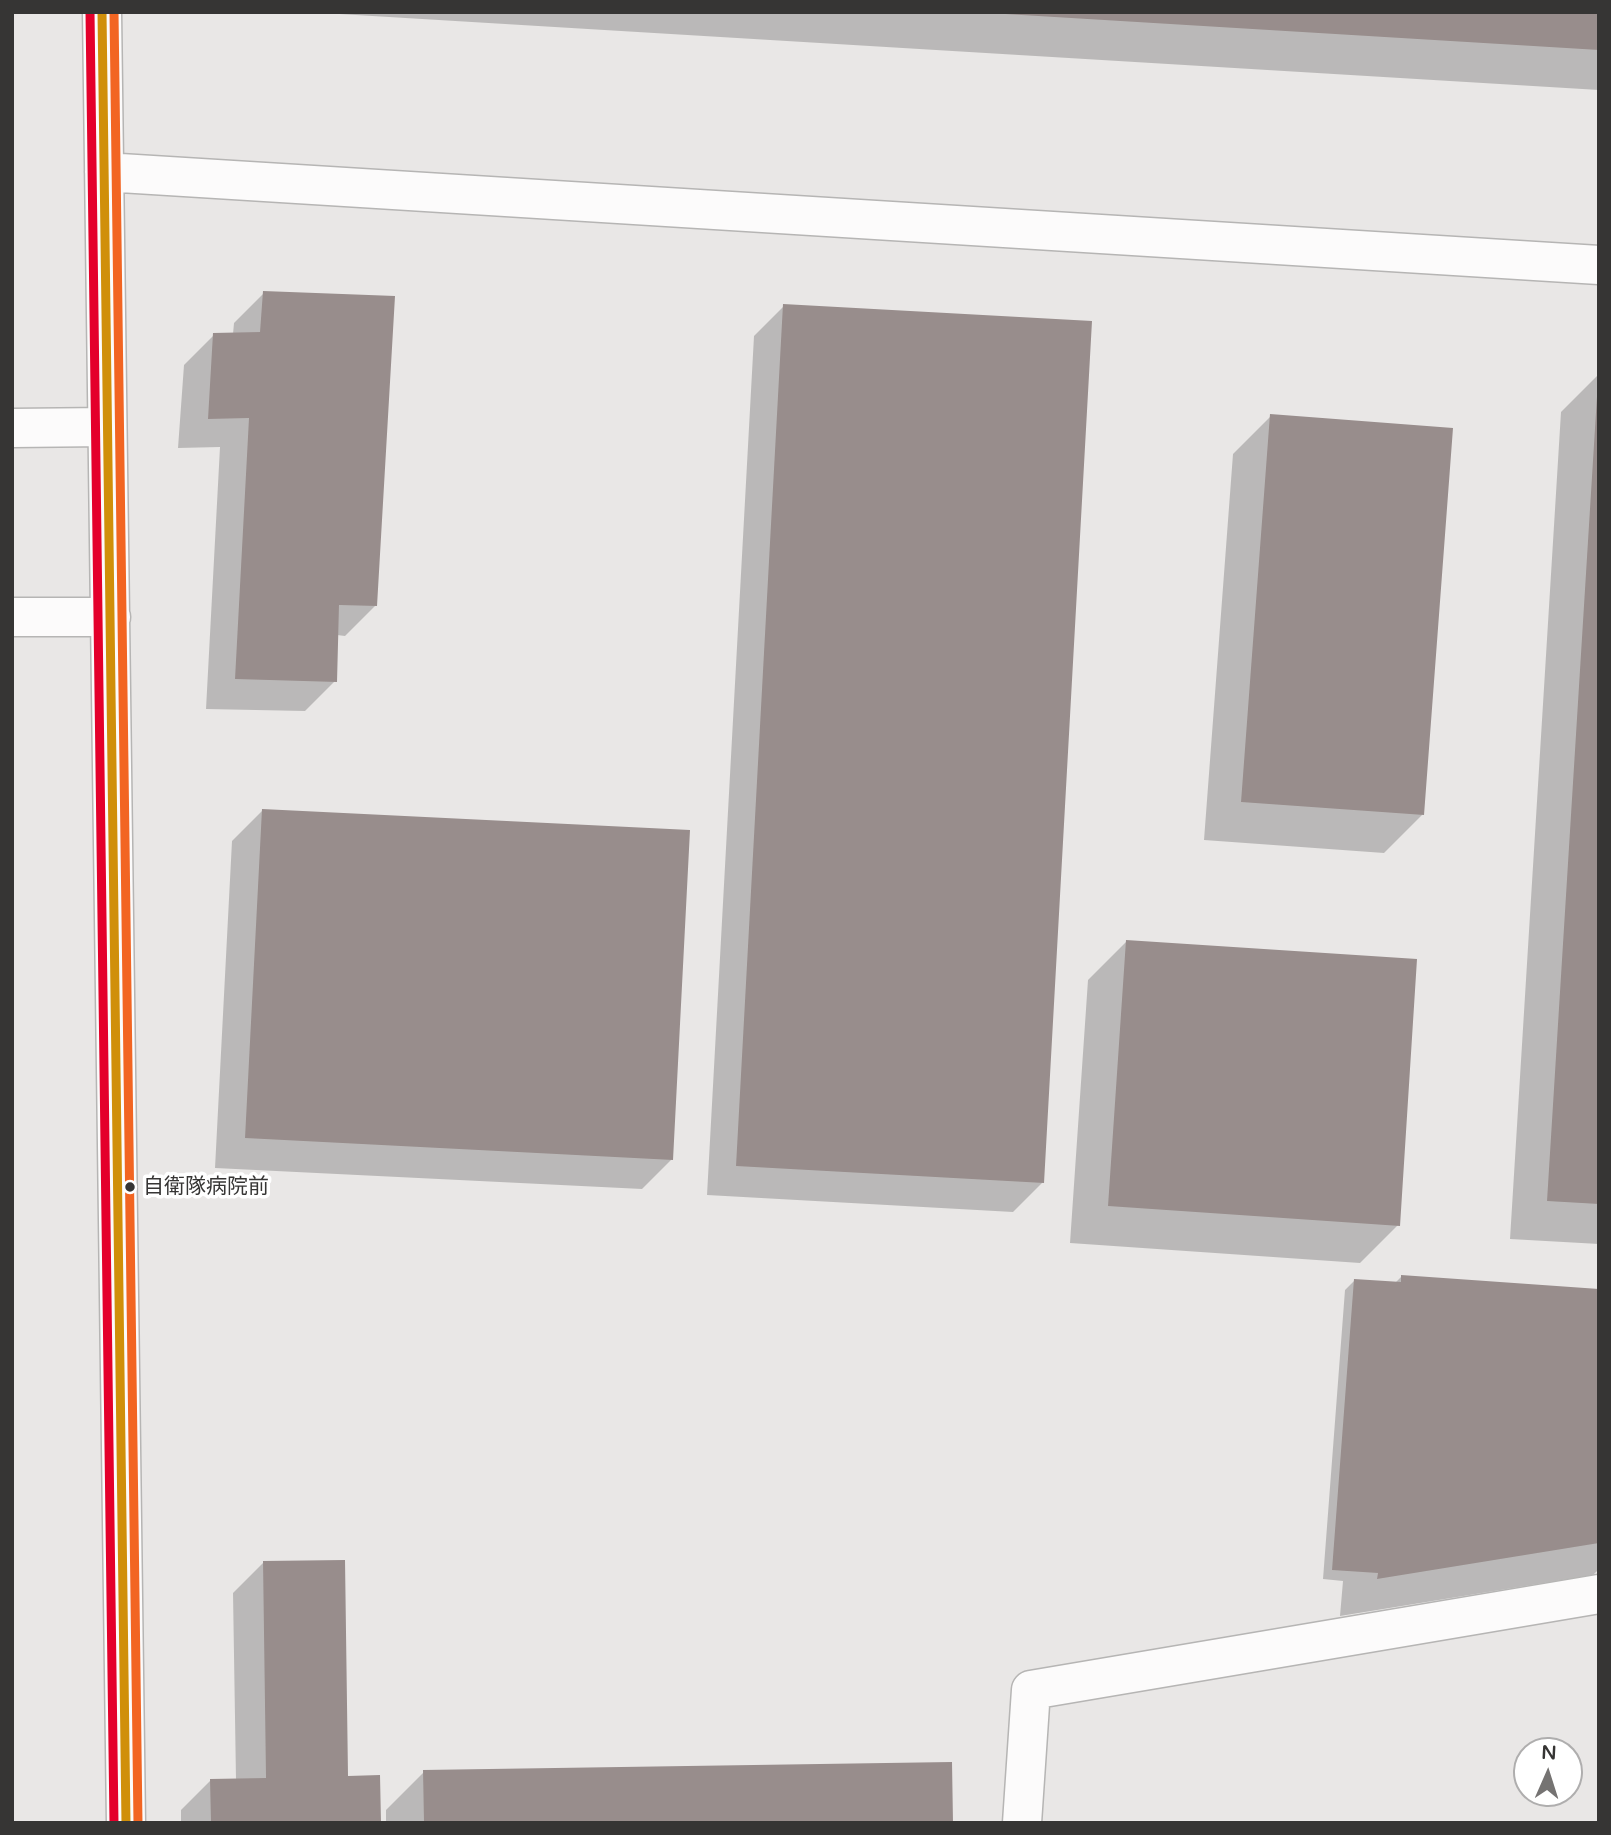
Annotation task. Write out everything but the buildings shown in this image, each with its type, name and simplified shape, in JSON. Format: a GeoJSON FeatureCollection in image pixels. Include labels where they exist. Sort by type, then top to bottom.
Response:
{"type":"FeatureCollection","features":[{"type":"Feature","properties":{"kind":"street"},"geometry":{"type":"LineString","coordinates":[[102,12],[125,1823]]}},
{"type":"Feature","properties":{"kind":"street"},"geometry":{"type":"LineString","coordinates":[[104,172],[1599,265]]}},
{"type":"Feature","properties":{"kind":"street"},"geometry":{"type":"LineString","coordinates":[[12,428],[107,427]]}},
{"type":"Feature","properties":{"kind":"street"},"geometry":{"type":"LineString","coordinates":[[12,617],[111,617]]}},
{"type":"Feature","properties":{"kind":"street"},"geometry":{"type":"LineString","coordinates":[[1022,1823],[1031,1690],[1599,1594]]}},
{"type":"Feature","properties":{"kind":"transit line"},"geometry":{"type":"LineString","coordinates":[[90,12],[114,1823]]}},
{"type":"Feature","properties":{"kind":"transit line"},"geometry":{"type":"LineString","coordinates":[[102,12],[126,1823]]}},
{"type":"Feature","properties":{"kind":"transit line"},"geometry":{"type":"LineString","coordinates":[[114,12],[138,1823]]}},
{"type":"Feature","properties":{"kind":"place","name":"自衛隊病院前"},"geometry":{"type":"Point","coordinates":[130,1187]}}]}
